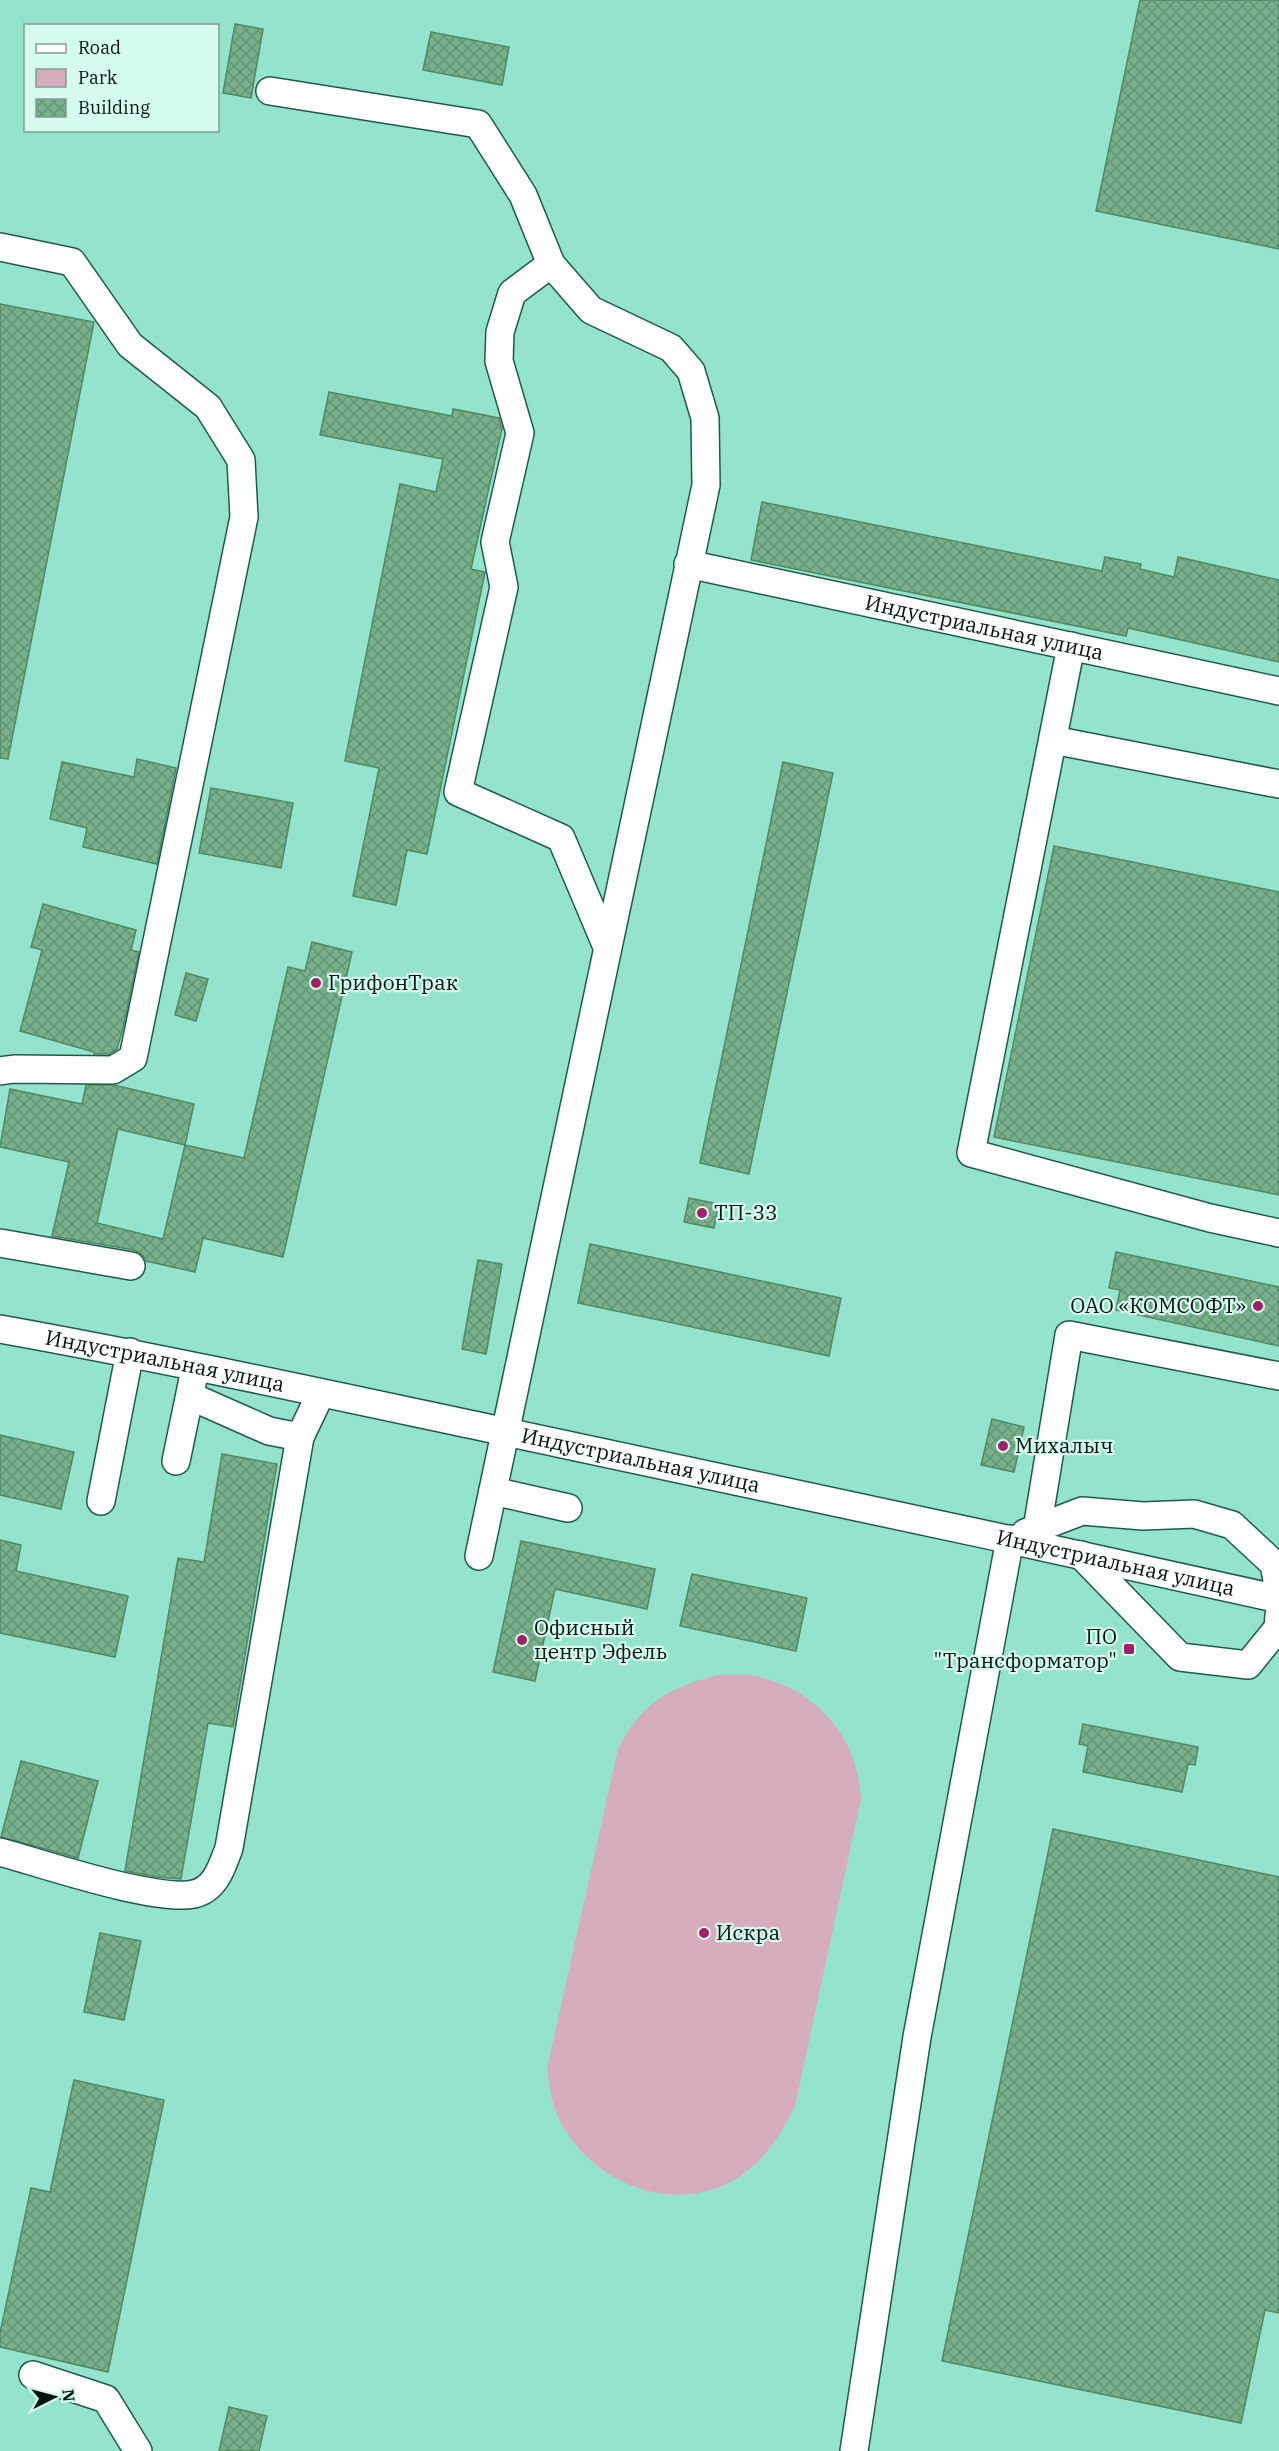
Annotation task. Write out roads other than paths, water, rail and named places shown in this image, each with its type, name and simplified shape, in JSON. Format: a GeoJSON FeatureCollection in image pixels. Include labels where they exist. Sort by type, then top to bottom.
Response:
{"type":"FeatureCollection","features":[{"type":"Feature","properties":{"kind":"street"},"geometry":{"type":"LineString","coordinates":[[270,91],[478,123],[523,195],[551,264],[591,310],[671,348],[691,371],[705,418],[706,485],[479,1556]]}},
{"type":"Feature","properties":{"kind":"street"},"geometry":{"type":"LineString","coordinates":[[0,247],[72,262],[130,345],[208,407],[241,460],[244,517],[133,1058],[113,1070],[14,1069],[0,1071]]}},
{"type":"Feature","properties":{"kind":"street"},"geometry":{"type":"LineString","coordinates":[[551,264],[512,293],[500,332],[499,362],[520,433],[495,542],[504,587],[458,792],[561,838],[607,947]]}},
{"type":"Feature","properties":{"kind":"street","name":"Индустриальная улица"},"geometry":{"type":"LineString","coordinates":[[688,564],[1279,691]]}},
{"type":"Feature","properties":{"kind":"street"},"geometry":{"type":"LineString","coordinates":[[1071,646],[971,1153],[1210,1218],[1279,1233]]}},
{"type":"Feature","properties":{"kind":"street"},"geometry":{"type":"LineString","coordinates":[[1053,740],[1279,784]]}},
{"type":"Feature","properties":{"kind":"street"},"geometry":{"type":"LineString","coordinates":[[0,1244],[131,1266]]}},
{"type":"Feature","properties":{"kind":"street","name":"Индустриальная улица"},"geometry":{"type":"LineString","coordinates":[[0,1329],[130,1352],[1010,1539],[1279,1599]]}},
{"type":"Feature","properties":{"kind":"street"},"geometry":{"type":"LineString","coordinates":[[1037,1529],[1069,1335],[1279,1376]]}},
{"type":"Feature","properties":{"kind":"street"},"geometry":{"type":"LineString","coordinates":[[101,1502],[130,1352]]}},
{"type":"Feature","properties":{"kind":"street"},"geometry":{"type":"LineString","coordinates":[[176,1461],[196,1367]]}},
{"type":"Feature","properties":{"kind":"street"},"geometry":{"type":"LineString","coordinates":[[0,1852],[159,1894],[196,1894],[218,1878],[229,1848],[300,1437],[321,1393]]}},
{"type":"Feature","properties":{"kind":"street"},"geometry":{"type":"LineString","coordinates":[[190,1395],[269,1431],[300,1437]]}},
{"type":"Feature","properties":{"kind":"street"},"geometry":{"type":"LineString","coordinates":[[493,1491],[568,1508]]}},
{"type":"Feature","properties":{"kind":"street"},"geometry":{"type":"LineString","coordinates":[[854,2451],[917,2037],[1010,1539],[1082,1511],[1143,1516],[1194,1514],[1232,1525],[1274,1564],[1279,1591]]}},
{"type":"Feature","properties":{"kind":"street"},"geometry":{"type":"LineString","coordinates":[[1081,1555],[1180,1657],[1248,1665],[1278,1628],[1279,1615]]}},
{"type":"Feature","properties":{"kind":"street"},"geometry":{"type":"LineString","coordinates":[[33,2375],[106,2399],[138,2451]]}},
{"type":"Feature","properties":{"kind":"place","name":"ГрифонТрак"},"geometry":{"type":"Point","coordinates":[316,983]}},
{"type":"Feature","properties":{"kind":"place","name":"ТП-33"},"geometry":{"type":"Point","coordinates":[702,1213]}},
{"type":"Feature","properties":{"kind":"place","name":"ОАО «КОМСОФТ»"},"geometry":{"type":"Point","coordinates":[1258,1306]}},
{"type":"Feature","properties":{"kind":"place","name":"Михалыч"},"geometry":{"type":"Point","coordinates":[1003,1446]}},
{"type":"Feature","properties":{"kind":"place","name":"Офисный центр Эфель"},"geometry":{"type":"Point","coordinates":[522,1640]}},
{"type":"Feature","properties":{"kind":"place","name":"ПО \"Трансформатор\""},"geometry":{"type":"Point","coordinates":[1129,1649]}},
{"type":"Feature","properties":{"kind":"place","name":"Искра"},"geometry":{"type":"Point","coordinates":[704,1933]}}]}
